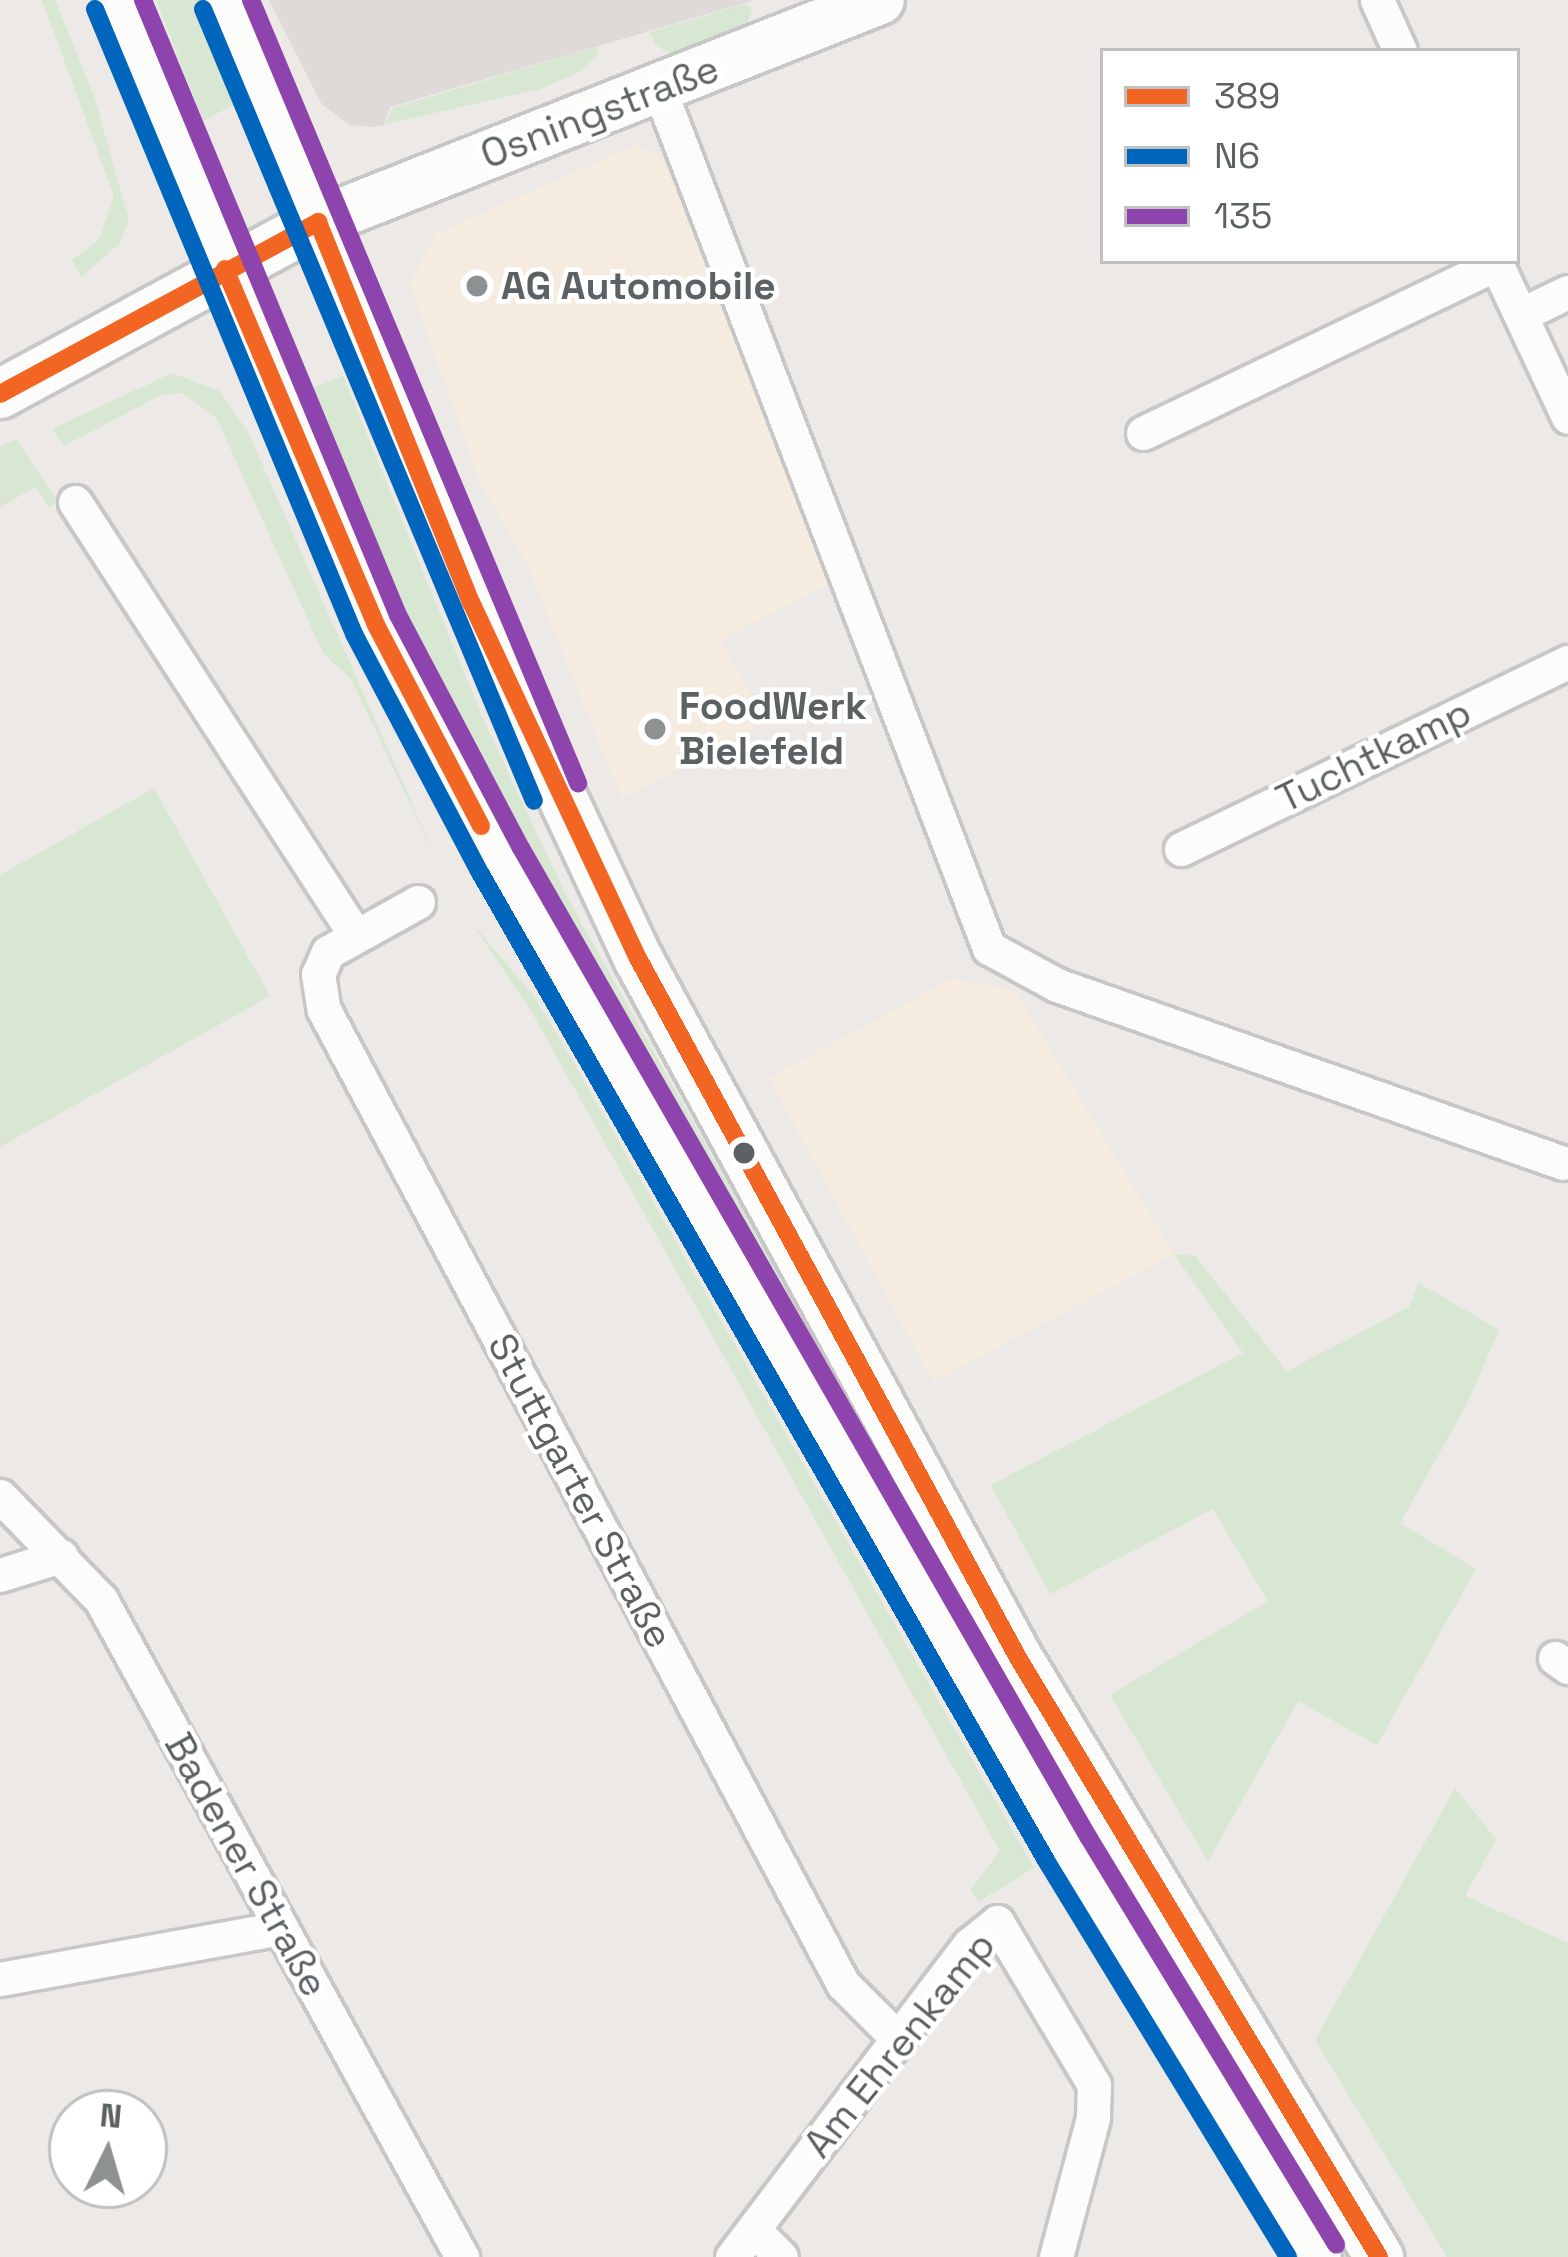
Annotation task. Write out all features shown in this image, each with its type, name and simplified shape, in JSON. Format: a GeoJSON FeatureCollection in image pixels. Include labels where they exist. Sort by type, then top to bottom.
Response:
{"type":"FeatureCollection","features":[{"type":"Feature","properties":{"kind":"main road"},"geometry":{"type":"LineString","coordinates":[[117,0],[376,625],[500,860],[1068,1850],[1316,2257]]}},
{"type":"Feature","properties":{"kind":"main road"},"geometry":{"type":"LineString","coordinates":[[225,0],[471,602],[649,980],[1017,1656],[1379,2257]]}},
{"type":"Feature","properties":{"kind":"main road","name":"Osningstraße"},"geometry":{"type":"LineString","coordinates":[[0,394],[318,222],[660,91],[880,0]]}},
{"type":"Feature","properties":{"kind":"street"},"geometry":{"type":"LineString","coordinates":[[1377,0],[1399,48]]}},
{"type":"Feature","properties":{"kind":"street"},"geometry":{"type":"LineString","coordinates":[[660,91],[989,948],[1058,986],[1563,1163]]}},
{"type":"Feature","properties":{"kind":"street"},"geometry":{"type":"LineString","coordinates":[[1143,433],[1492,264]]}},
{"type":"Feature","properties":{"kind":"street"},"geometry":{"type":"LineString","coordinates":[[1497,264],[1568,417]]}},
{"type":"Feature","properties":{"kind":"street"},"geometry":{"type":"LineString","coordinates":[[1522,314],[1568,292]]}},
{"type":"Feature","properties":{"kind":"street"},"geometry":{"type":"LineString","coordinates":[[75,502],[354,933]]}},
{"type":"Feature","properties":{"kind":"street","name":"Tuchtkamp"},"geometry":{"type":"LineString","coordinates":[[1181,850],[1568,662]]}},
{"type":"Feature","properties":{"kind":"street","name":"Stuttgarter Straße"},"geometry":{"type":"LineString","coordinates":[[418,902],[354,933],[322,961],[324,1010],[843,1984],[899,2040]]}},
{"type":"Feature","properties":{"kind":"street","name":"Badener Straße"},"geometry":{"type":"LineString","coordinates":[[0,1496],[101,1600],[458,2256]]}},
{"type":"Feature","properties":{"kind":"street"},"geometry":{"type":"LineString","coordinates":[[0,1576],[62,1556]]}},
{"type":"Feature","properties":{"kind":"street","name":"Am Ehrenkamp"},"geometry":{"type":"LineString","coordinates":[[732,2257],[970,1944],[997,1922],[1096,2100],[1055,2257]]}},
{"type":"Feature","properties":{"kind":"street"},"geometry":{"type":"LineString","coordinates":[[0,1979],[281,1928]]}},
{"type":"Feature","properties":{"kind":"street"},"geometry":{"type":"LineString","coordinates":[[754,2230],[782,2257]]}},
{"type":"Feature","properties":{"kind":"shaded area"},"geometry":{"type":"Polygon","coordinates":[[[269,0],[755,0],[390,107],[384,125],[372,127],[349,125],[321,103],[269,0]]]}},
{"type":"Feature","properties":{"kind":"shaded area"},"geometry":{"type":"Polygon","coordinates":[[[637,144],[661,157],[685,193],[836,580],[721,640],[766,722],[622,799],[529,568],[478,478],[410,283],[436,234],[637,144]]]}},
{"type":"Feature","properties":{"kind":"shaded area"},"geometry":{"type":"Polygon","coordinates":[[[953,978],[1016,992],[1174,1254],[933,1382],[769,1078],[953,978]]]}},
{"type":"Feature","properties":{"kind":"green space"},"geometry":{"type":"Polygon","coordinates":[[[42,0],[55,0],[94,96],[129,220],[120,243],[81,277],[72,260],[99,240],[114,196],[42,0]]]}},
{"type":"Feature","properties":{"kind":"green space"},"geometry":{"type":"Polygon","coordinates":[[[156,0],[202,0],[248,97],[203,121],[156,0]]]}},
{"type":"Feature","properties":{"kind":"green space"},"geometry":{"type":"Polygon","coordinates":[[[745,4],[752,10],[747,24],[669,53],[655,45],[650,32],[745,4]]]}},
{"type":"Feature","properties":{"kind":"green space"},"geometry":{"type":"Polygon","coordinates":[[[597,47],[598,56],[579,72],[540,89],[386,124],[392,108],[597,47]]]}},
{"type":"Feature","properties":{"kind":"green space"},"geometry":{"type":"Polygon","coordinates":[[[172,373],[219,391],[248,432],[437,860],[351,679],[323,653],[216,417],[182,393],[161,395],[64,446],[52,429],[172,373]]]}},
{"type":"Feature","properties":{"kind":"green space"},"geometry":{"type":"Polygon","coordinates":[[[343,376],[484,721],[567,897],[921,1529],[1353,2257],[1340,2257],[1176,1990],[530,873],[385,601],[296,395],[343,376]]]}},
{"type":"Feature","properties":{"kind":"green space"},"geometry":{"type":"Polygon","coordinates":[[[16,439],[58,502],[49,508],[36,487],[0,507],[0,447],[16,439]]]}},
{"type":"Feature","properties":{"kind":"green space"},"geometry":{"type":"Polygon","coordinates":[[[154,788],[270,996],[0,1147],[0,875],[154,788]]]}},
{"type":"Feature","properties":{"kind":"green space"},"geometry":{"type":"Polygon","coordinates":[[[471,922],[532,994],[563,1044],[1034,1868],[978,1902],[971,1889],[1000,1851],[530,1009],[471,922]]]}},
{"type":"Feature","properties":{"kind":"green space"},"geometry":{"type":"Polygon","coordinates":[[[1174,1254],[1195,1256],[1287,1371],[1409,1307],[1419,1283],[1499,1330],[1467,1404],[1400,1523],[1476,1569],[1377,1745],[1298,1701],[1208,1861],[1110,1695],[1268,1601],[1213,1509],[1050,1594],[991,1485],[1243,1353],[1174,1254]]]}},
{"type":"Feature","properties":{"kind":"green space"},"geometry":{"type":"Polygon","coordinates":[[[1455,1788],[1496,1839],[1465,1896],[1568,1943],[1568,2257],[1447,2257],[1315,2040],[1455,1788]]]}},
{"type":"Feature","properties":{"kind":"transit line","name":"135"},"geometry":{"type":"LineString","coordinates":[[143,0],[398,615],[521,848],[1089,1838],[1336,2245]]}},
{"type":"Feature","properties":{"kind":"transit line","name":"135"},"geometry":{"type":"LineString","coordinates":[[251,0],[578,783]]}},
{"type":"Feature","properties":{"kind":"transit line","name":"N6"},"geometry":{"type":"LineString","coordinates":[[95,9],[354,634],[479,871],[1047,1862],[1288,2257]]}},
{"type":"Feature","properties":{"kind":"transit line","name":"N6"},"geometry":{"type":"LineString","coordinates":[[203,9],[534,801]]}},
{"type":"Feature","properties":{"kind":"transit line","name":"389"},"geometry":{"type":"LineString","coordinates":[[0,394],[318,222],[471,602],[639,960],[1017,1656],[1379,2257]]}},
{"type":"Feature","properties":{"kind":"transit line","name":"389"},"geometry":{"type":"LineString","coordinates":[[225,269],[376,625],[481,826]]}},
{"type":"Feature","properties":{"kind":"place","name":"AG Automobile"},"geometry":{"type":"Point","coordinates":[477,286]}},
{"type":"Feature","properties":{"kind":"place","name":"FoodWerk Bielefeld"},"geometry":{"type":"Point","coordinates":[655,729]}}]}
